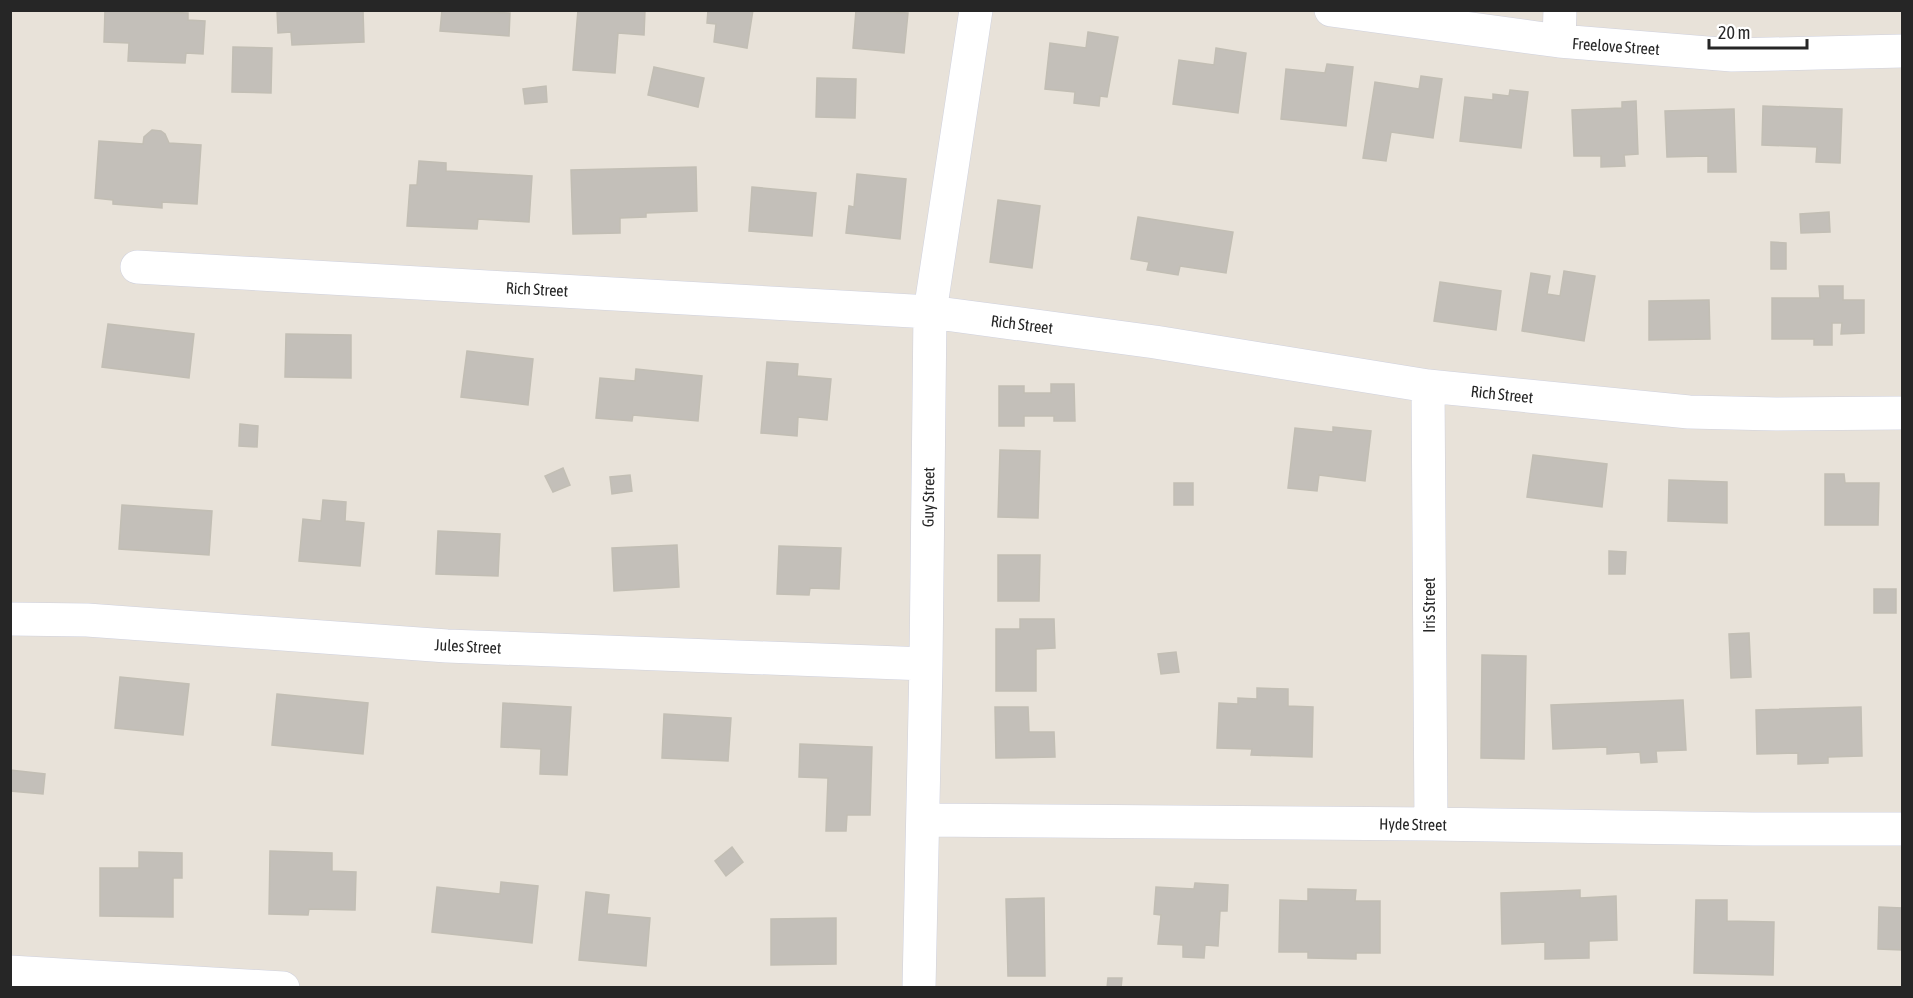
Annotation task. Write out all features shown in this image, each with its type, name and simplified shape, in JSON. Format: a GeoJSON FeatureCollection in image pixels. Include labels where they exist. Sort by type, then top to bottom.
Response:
{"type":"FeatureCollection","features":[{"type":"Feature","properties":{"kind":"street","name":"Guy Street"},"geometry":{"type":"LineString","coordinates":[[919,987],[930,312],[976,10]]}},
{"type":"Feature","properties":{"kind":"street","name":"Freelove Street"},"geometry":{"type":"LineString","coordinates":[[1331,10],[1560,26],[1732,55],[1902,51]]}},
{"type":"Feature","properties":{"kind":"street","name":"Rich Street"},"geometry":{"type":"LineString","coordinates":[[136,267],[930,312],[1155,342],[1428,386],[1689,412],[1902,413]]}},
{"type":"Feature","properties":{"kind":"street","name":"Iris Street"},"geometry":{"type":"LineString","coordinates":[[1428,386],[1431,824]]}},
{"type":"Feature","properties":{"kind":"street","name":"Jules Street"},"geometry":{"type":"LineString","coordinates":[[10,619],[87,620],[447,646],[926,664]]}},
{"type":"Feature","properties":{"kind":"street","name":"Hyde Street"},"geometry":{"type":"LineString","coordinates":[[923,820],[1902,829]]}},
{"type":"Feature","properties":{"kind":"street"},"geometry":{"type":"LineString","coordinates":[[10,972],[284,987]]}},
{"type":"Feature","properties":{"kind":"building"},"geometry":{"type":"Polygon","coordinates":[[[105,10],[188,13],[188,20],[205,21],[203,54],[186,53],[185,63],[128,61],[129,43],[104,42],[105,10]]]}},
{"type":"Feature","properties":{"kind":"building"},"geometry":{"type":"Polygon","coordinates":[[[277,10],[363,10],[364,42],[292,45],[291,32],[278,33],[277,10]]]}},
{"type":"Feature","properties":{"kind":"building"},"geometry":{"type":"Polygon","coordinates":[[[442,10],[510,13],[509,36],[440,31],[442,10]]]}},
{"type":"Feature","properties":{"kind":"building"},"geometry":{"type":"Polygon","coordinates":[[[578,10],[645,10],[644,35],[618,33],[615,73],[573,70],[578,10]]]}},
{"type":"Feature","properties":{"kind":"building"},"geometry":{"type":"Polygon","coordinates":[[[708,10],[753,10],[747,48],[714,42],[716,24],[707,23],[708,10]]]}},
{"type":"Feature","properties":{"kind":"building"},"geometry":{"type":"Polygon","coordinates":[[[856,10],[908,13],[904,53],[853,48],[856,10]]]}},
{"type":"Feature","properties":{"kind":"building"},"geometry":{"type":"Polygon","coordinates":[[[1088,32],[1118,37],[1107,97],[1100,96],[1099,106],[1074,103],[1075,92],[1045,89],[1050,43],[1086,48],[1088,32]]]}},
{"type":"Feature","properties":{"kind":"building"},"geometry":{"type":"Polygon","coordinates":[[[233,47],[272,48],[271,93],[232,92],[233,47]]]}},
{"type":"Feature","properties":{"kind":"building"},"geometry":{"type":"Polygon","coordinates":[[[1216,48],[1246,53],[1238,113],[1173,104],[1179,60],[1214,65],[1216,48]]]}},
{"type":"Feature","properties":{"kind":"building"},"geometry":{"type":"Polygon","coordinates":[[[1327,64],[1353,67],[1346,126],[1281,119],[1286,69],[1325,73],[1327,64]]]}},
{"type":"Feature","properties":{"kind":"building"},"geometry":{"type":"Polygon","coordinates":[[[654,67],[704,78],[698,107],[648,95],[654,67]]]}},
{"type":"Feature","properties":{"kind":"building"},"geometry":{"type":"Polygon","coordinates":[[[1421,76],[1442,79],[1433,138],[1391,132],[1386,161],[1363,158],[1375,82],[1419,89],[1421,76]]]}},
{"type":"Feature","properties":{"kind":"building"},"geometry":{"type":"Polygon","coordinates":[[[817,78],[856,79],[855,118],[816,117],[817,78]]]}},
{"type":"Feature","properties":{"kind":"building"},"geometry":{"type":"Polygon","coordinates":[[[546,86],[547,102],[525,104],[523,89],[546,86]]]}},
{"type":"Feature","properties":{"kind":"building"},"geometry":{"type":"Polygon","coordinates":[[[1510,90],[1528,92],[1521,148],[1460,141],[1465,97],[1493,100],[1493,94],[1509,96],[1510,90]]]}},
{"type":"Feature","properties":{"kind":"building"},"geometry":{"type":"Polygon","coordinates":[[[1636,101],[1638,154],[1624,155],[1625,166],[1601,167],[1601,156],[1574,156],[1572,110],[1622,108],[1622,102],[1636,101]]]}},
{"type":"Feature","properties":{"kind":"building"},"geometry":{"type":"Polygon","coordinates":[[[1763,106],[1842,109],[1840,163],[1816,162],[1817,147],[1762,145],[1763,106]]]}},
{"type":"Feature","properties":{"kind":"building"},"geometry":{"type":"Polygon","coordinates":[[[1734,109],[1736,172],[1708,172],[1708,156],[1667,157],[1665,111],[1734,109]]]}},
{"type":"Feature","properties":{"kind":"building"},"geometry":{"type":"Polygon","coordinates":[[[152,130],[165,134],[169,143],[201,145],[197,204],[162,202],[162,208],[113,204],[113,200],[95,198],[99,141],[143,144],[144,137],[152,130]]]}},
{"type":"Feature","properties":{"kind":"building"},"geometry":{"type":"Polygon","coordinates":[[[419,161],[446,163],[446,171],[532,176],[529,222],[478,219],[477,229],[407,226],[410,185],[417,185],[419,161]]]}},
{"type":"Feature","properties":{"kind":"building"},"geometry":{"type":"Polygon","coordinates":[[[696,167],[697,211],[646,213],[646,217],[620,218],[620,233],[573,234],[571,170],[696,167]]]}},
{"type":"Feature","properties":{"kind":"building"},"geometry":{"type":"Polygon","coordinates":[[[857,174],[906,179],[900,239],[846,233],[849,206],[854,207],[857,174]]]}},
{"type":"Feature","properties":{"kind":"building"},"geometry":{"type":"Polygon","coordinates":[[[752,187],[816,193],[812,236],[749,231],[752,187]]]}},
{"type":"Feature","properties":{"kind":"building"},"geometry":{"type":"Polygon","coordinates":[[[998,200],[1040,206],[1032,268],[990,262],[998,200]]]}},
{"type":"Feature","properties":{"kind":"building"},"geometry":{"type":"Polygon","coordinates":[[[1829,212],[1830,232],[1801,233],[1800,214],[1829,212]]]}},
{"type":"Feature","properties":{"kind":"building"},"geometry":{"type":"Polygon","coordinates":[[[1138,217],[1233,232],[1226,273],[1180,266],[1178,275],[1147,270],[1149,262],[1131,259],[1138,217]]]}},
{"type":"Feature","properties":{"kind":"building"},"geometry":{"type":"Polygon","coordinates":[[[1771,242],[1786,243],[1786,269],[1771,269],[1771,242]]]}},
{"type":"Feature","properties":{"kind":"building"},"geometry":{"type":"Polygon","coordinates":[[[1564,271],[1595,276],[1584,341],[1522,331],[1531,273],[1550,276],[1547,294],[1560,296],[1564,271]]]}},
{"type":"Feature","properties":{"kind":"building"},"geometry":{"type":"Polygon","coordinates":[[[1440,282],[1501,291],[1496,330],[1434,321],[1440,282]]]}},
{"type":"Feature","properties":{"kind":"building"},"geometry":{"type":"Polygon","coordinates":[[[1819,286],[1843,286],[1843,300],[1864,300],[1864,333],[1841,334],[1842,323],[1832,323],[1832,345],[1814,345],[1814,339],[1772,339],[1772,298],[1820,298],[1819,286]]]}},
{"type":"Feature","properties":{"kind":"building"},"geometry":{"type":"Polygon","coordinates":[[[1709,300],[1710,339],[1649,340],[1649,301],[1709,300]]]}},
{"type":"Feature","properties":{"kind":"building"},"geometry":{"type":"Polygon","coordinates":[[[108,324],[194,334],[189,378],[102,367],[108,324]]]}},
{"type":"Feature","properties":{"kind":"building"},"geometry":{"type":"Polygon","coordinates":[[[286,334],[351,335],[351,378],[285,377],[286,334]]]}},
{"type":"Feature","properties":{"kind":"building"},"geometry":{"type":"Polygon","coordinates":[[[467,351],[533,359],[528,405],[461,397],[467,351]]]}},
{"type":"Feature","properties":{"kind":"building"},"geometry":{"type":"Polygon","coordinates":[[[767,362],[798,364],[797,376],[831,379],[827,420],[798,417],[797,436],[761,433],[767,362]]]}},
{"type":"Feature","properties":{"kind":"building"},"geometry":{"type":"Polygon","coordinates":[[[636,369],[702,376],[698,421],[633,415],[632,421],[596,418],[600,378],[635,381],[636,369]]]}},
{"type":"Feature","properties":{"kind":"building"},"geometry":{"type":"Polygon","coordinates":[[[1051,384],[1074,384],[1075,421],[1054,421],[1054,416],[1024,416],[1024,426],[999,426],[999,386],[1024,386],[1024,393],[1051,393],[1051,384]]]}},
{"type":"Feature","properties":{"kind":"building"},"geometry":{"type":"Polygon","coordinates":[[[240,424],[258,426],[257,447],[239,446],[240,424]]]}},
{"type":"Feature","properties":{"kind":"building"},"geometry":{"type":"Polygon","coordinates":[[[1333,427],[1371,431],[1365,481],[1319,475],[1317,491],[1288,488],[1295,428],[1333,432],[1333,427]]]}},
{"type":"Feature","properties":{"kind":"building"},"geometry":{"type":"Polygon","coordinates":[[[1000,450],[1040,451],[1038,518],[998,517],[1000,450]]]}},
{"type":"Feature","properties":{"kind":"building"},"geometry":{"type":"Polygon","coordinates":[[[1533,455],[1607,464],[1602,507],[1527,497],[1533,455]]]}},
{"type":"Feature","properties":{"kind":"building"},"geometry":{"type":"Polygon","coordinates":[[[563,468],[570,485],[553,492],[545,476],[563,468]]]}},
{"type":"Feature","properties":{"kind":"building"},"geometry":{"type":"Polygon","coordinates":[[[1825,474],[1844,474],[1845,483],[1879,483],[1878,525],[1825,525],[1825,474]]]}},
{"type":"Feature","properties":{"kind":"building"},"geometry":{"type":"Polygon","coordinates":[[[630,475],[632,491],[612,494],[610,477],[630,475]]]}},
{"type":"Feature","properties":{"kind":"building"},"geometry":{"type":"Polygon","coordinates":[[[1669,480],[1727,482],[1727,523],[1668,521],[1669,480]]]}},
{"type":"Feature","properties":{"kind":"building"},"geometry":{"type":"Polygon","coordinates":[[[1174,483],[1193,483],[1193,505],[1174,505],[1174,483]]]}},
{"type":"Feature","properties":{"kind":"building"},"geometry":{"type":"Polygon","coordinates":[[[323,500],[346,502],[345,521],[364,523],[360,566],[299,561],[303,519],[321,521],[323,500]]]}},
{"type":"Feature","properties":{"kind":"building"},"geometry":{"type":"Polygon","coordinates":[[[122,505],[212,511],[209,555],[119,549],[122,505]]]}},
{"type":"Feature","properties":{"kind":"building"},"geometry":{"type":"Polygon","coordinates":[[[438,531],[500,534],[498,576],[436,574],[438,531]]]}},
{"type":"Feature","properties":{"kind":"building"},"geometry":{"type":"Polygon","coordinates":[[[677,545],[679,587],[614,591],[612,548],[677,545]]]}},
{"type":"Feature","properties":{"kind":"building"},"geometry":{"type":"Polygon","coordinates":[[[779,546],[841,548],[839,589],[810,588],[809,595],[777,594],[779,546]]]}},
{"type":"Feature","properties":{"kind":"building"},"geometry":{"type":"Polygon","coordinates":[[[1609,551],[1626,552],[1625,574],[1609,574],[1609,551]]]}},
{"type":"Feature","properties":{"kind":"building"},"geometry":{"type":"Polygon","coordinates":[[[998,555],[1040,555],[1039,601],[998,601],[998,555]]]}},
{"type":"Feature","properties":{"kind":"building"},"geometry":{"type":"Polygon","coordinates":[[[1874,589],[1896,589],[1896,613],[1874,613],[1874,589]]]}},
{"type":"Feature","properties":{"kind":"building"},"geometry":{"type":"Polygon","coordinates":[[[1020,619],[1054,619],[1055,648],[1036,649],[1036,691],[996,691],[996,629],[1020,629],[1020,619]]]}},
{"type":"Feature","properties":{"kind":"building"},"geometry":{"type":"Polygon","coordinates":[[[1749,633],[1751,677],[1731,678],[1729,634],[1749,633]]]}},
{"type":"Feature","properties":{"kind":"building"},"geometry":{"type":"Polygon","coordinates":[[[1176,652],[1179,672],[1161,674],[1158,654],[1176,652]]]}},
{"type":"Feature","properties":{"kind":"building"},"geometry":{"type":"Polygon","coordinates":[[[1482,655],[1526,656],[1524,759],[1481,758],[1482,655]]]}},
{"type":"Feature","properties":{"kind":"building"},"geometry":{"type":"Polygon","coordinates":[[[120,677],[189,684],[183,735],[115,728],[120,677]]]}},
{"type":"Feature","properties":{"kind":"building"},"geometry":{"type":"Polygon","coordinates":[[[1257,688],[1288,689],[1288,706],[1313,707],[1312,757],[1251,755],[1252,749],[1217,748],[1219,703],[1238,704],[1238,698],[1257,699],[1257,688]]]}},
{"type":"Feature","properties":{"kind":"building"},"geometry":{"type":"Polygon","coordinates":[[[277,694],[368,703],[363,754],[272,745],[277,694]]]}},
{"type":"Feature","properties":{"kind":"building"},"geometry":{"type":"Polygon","coordinates":[[[1683,700],[1686,750],[1656,751],[1657,762],[1641,763],[1640,752],[1607,754],[1607,747],[1553,749],[1551,705],[1683,700]]]}},
{"type":"Feature","properties":{"kind":"building"},"geometry":{"type":"Polygon","coordinates":[[[503,703],[571,707],[567,775],[540,774],[541,749],[501,747],[503,703]]]}},
{"type":"Feature","properties":{"kind":"building"},"geometry":{"type":"Polygon","coordinates":[[[995,707],[1028,707],[1029,732],[1054,732],[1055,757],[996,758],[995,707]]]}},
{"type":"Feature","properties":{"kind":"building"},"geometry":{"type":"Polygon","coordinates":[[[1861,707],[1862,756],[1828,757],[1828,763],[1798,764],[1798,753],[1757,754],[1756,710],[1861,707]]]}},
{"type":"Feature","properties":{"kind":"building"},"geometry":{"type":"Polygon","coordinates":[[[664,714],[731,718],[728,761],[662,758],[664,714]]]}},
{"type":"Feature","properties":{"kind":"building"},"geometry":{"type":"Polygon","coordinates":[[[800,744],[872,747],[870,815],[847,815],[846,831],[826,831],[828,778],[799,777],[800,744]]]}},
{"type":"Feature","properties":{"kind":"building"},"geometry":{"type":"Polygon","coordinates":[[[10,770],[45,774],[43,794],[10,791],[10,770]]]}},
{"type":"Feature","properties":{"kind":"building"},"geometry":{"type":"Polygon","coordinates":[[[732,847],[743,862],[726,876],[715,861],[732,847]]]}},
{"type":"Feature","properties":{"kind":"building"},"geometry":{"type":"Polygon","coordinates":[[[270,851],[332,853],[332,871],[356,872],[355,910],[309,909],[308,915],[269,914],[270,851]]]}},
{"type":"Feature","properties":{"kind":"building"},"geometry":{"type":"Polygon","coordinates":[[[139,852],[182,853],[182,878],[173,878],[173,917],[100,916],[100,868],[139,868],[139,852]]]}},
{"type":"Feature","properties":{"kind":"building"},"geometry":{"type":"Polygon","coordinates":[[[501,882],[538,886],[532,943],[432,932],[437,887],[500,894],[501,882]]]}},
{"type":"Feature","properties":{"kind":"building"},"geometry":{"type":"Polygon","coordinates":[[[1195,883],[1228,885],[1227,911],[1220,911],[1218,946],[1205,945],[1204,958],[1183,957],[1183,945],[1158,944],[1161,915],[1154,914],[1156,887],[1194,889],[1195,883]]]}},
{"type":"Feature","properties":{"kind":"building"},"geometry":{"type":"Polygon","coordinates":[[[1308,889],[1356,890],[1355,901],[1380,901],[1380,953],[1356,953],[1356,959],[1308,958],[1308,952],[1279,952],[1280,900],[1308,901],[1308,889]]]}},
{"type":"Feature","properties":{"kind":"building"},"geometry":{"type":"Polygon","coordinates":[[[1580,890],[1580,898],[1616,896],[1617,940],[1589,941],[1589,958],[1545,959],[1545,942],[1502,944],[1501,893],[1580,890]]]}},
{"type":"Feature","properties":{"kind":"building"},"geometry":{"type":"Polygon","coordinates":[[[586,892],[609,895],[607,914],[650,918],[646,966],[579,960],[586,892]]]}},
{"type":"Feature","properties":{"kind":"building"},"geometry":{"type":"Polygon","coordinates":[[[1044,898],[1045,976],[1008,976],[1006,899],[1044,898]]]}},
{"type":"Feature","properties":{"kind":"building"},"geometry":{"type":"Polygon","coordinates":[[[1696,900],[1727,900],[1727,921],[1774,922],[1773,975],[1694,973],[1696,900]]]}},
{"type":"Feature","properties":{"kind":"building"},"geometry":{"type":"Polygon","coordinates":[[[1879,907],[1902,908],[1902,950],[1878,949],[1879,907]]]}},
{"type":"Feature","properties":{"kind":"building"},"geometry":{"type":"Polygon","coordinates":[[[836,918],[836,964],[771,965],[771,919],[836,918]]]}},
{"type":"Feature","properties":{"kind":"building"},"geometry":{"type":"Polygon","coordinates":[[[1108,978],[1122,978],[1121,988],[1107,988],[1108,978]]]}}]}
